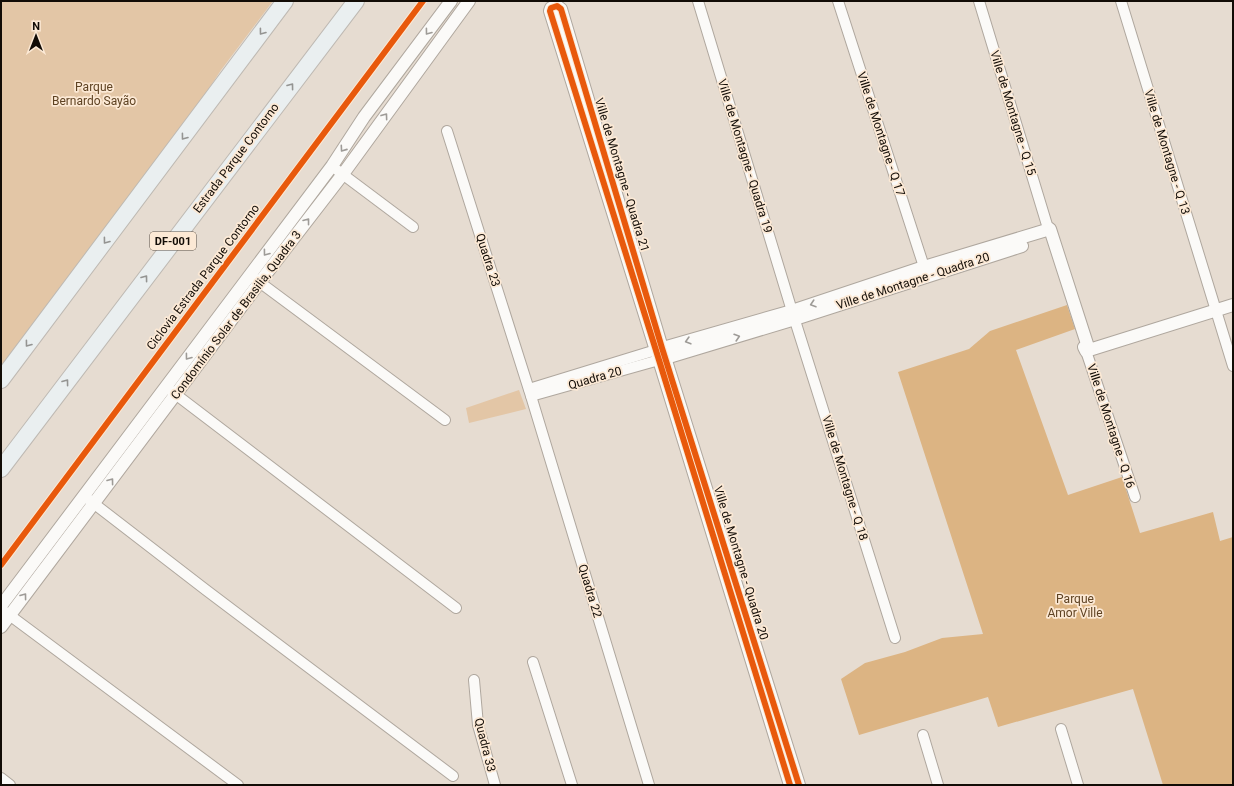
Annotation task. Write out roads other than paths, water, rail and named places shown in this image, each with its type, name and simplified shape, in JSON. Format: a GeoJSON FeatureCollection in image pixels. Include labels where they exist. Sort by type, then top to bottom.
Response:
{"type":"FeatureCollection","features":[{"type":"Feature","properties":{"kind":"main road"},"geometry":{"type":"LineString","coordinates":[[1,380],[285,1]]}},
{"type":"Feature","properties":{"kind":"main road","name":"Estrada Parque Contorno"},"geometry":{"type":"LineString","coordinates":[[1,469],[356,1]]}},
{"type":"Feature","properties":{"kind":"main road"},"geometry":{"type":"LineString","coordinates":[[1,460],[49,404]]}},
{"type":"Feature","properties":{"kind":"street","name":"Condomínio Solar de Brasilia, Quadra 3"},"geometry":{"type":"LineString","coordinates":[[4,610],[94,504],[176,395],[364,117],[451,1]]}},
{"type":"Feature","properties":{"kind":"street","name":"Condomínio Solar de Brasilia, Quadra 3"},"geometry":{"type":"LineString","coordinates":[[1,627],[4,610],[84,495],[166,386],[343,174],[469,1]]}},
{"type":"Feature","properties":{"kind":"street","name":"Ville de Montagne - Quadra 19"},"geometry":{"type":"LineString","coordinates":[[698,1],[793,315]]}},
{"type":"Feature","properties":{"kind":"street","name":"Ville de Montagne - Q 17"},"geometry":{"type":"LineString","coordinates":[[838,1],[925,272]]}},
{"type":"Feature","properties":{"kind":"street","name":"Ville de Montagne - Q 15"},"geometry":{"type":"LineString","coordinates":[[979,1],[1048,232]]}},
{"type":"Feature","properties":{"kind":"street","name":"Ville de Montagne - Q 13"},"geometry":{"type":"LineString","coordinates":[[1121,1],[1233,366]]}},
{"type":"Feature","properties":{"kind":"street"},"geometry":{"type":"LineString","coordinates":[[560,7],[557,6],[551,8],[550,12],[661,354]]}},
{"type":"Feature","properties":{"kind":"street"},"geometry":{"type":"LineString","coordinates":[[444,12],[455,19]]}},
{"type":"Feature","properties":{"kind":"street","name":"Quadra 23"},"geometry":{"type":"LineString","coordinates":[[447,131],[530,393]]}},
{"type":"Feature","properties":{"kind":"street"},"geometry":{"type":"LineString","coordinates":[[332,166],[413,228]]}},
{"type":"Feature","properties":{"kind":"street"},"geometry":{"type":"LineString","coordinates":[[1048,232],[1087,349],[1215,307],[1233,297]]}},
{"type":"Feature","properties":{"kind":"street","name":"Ville de Montagne - Quadra 20"},"geometry":{"type":"LineString","coordinates":[[661,354],[793,315],[1048,232]]}},
{"type":"Feature","properties":{"kind":"street"},"geometry":{"type":"LineString","coordinates":[[254,279],[445,420]]}},
{"type":"Feature","properties":{"kind":"street"},"geometry":{"type":"LineString","coordinates":[[1215,307],[1233,306]]}},
{"type":"Feature","properties":{"kind":"street","name":"Ville de Montagne - Q 18"},"geometry":{"type":"LineString","coordinates":[[793,315],[895,638]]}},
{"type":"Feature","properties":{"kind":"street","name":"Ville de Montagne - Q 16"},"geometry":{"type":"LineString","coordinates":[[1087,349],[1135,497]]}},
{"type":"Feature","properties":{"kind":"street","name":"Ville de Montagne - Quadra 20"},"geometry":{"type":"LineString","coordinates":[[661,354],[790,785]]}},
{"type":"Feature","properties":{"kind":"street","name":"Ville de Montagne - Quadra 20"},"geometry":{"type":"LineString","coordinates":[[661,354],[799,785]]}},
{"type":"Feature","properties":{"kind":"street","name":"Quadra 20"},"geometry":{"type":"LineString","coordinates":[[530,393],[661,354]]}},
{"type":"Feature","properties":{"kind":"street"},"geometry":{"type":"LineString","coordinates":[[166,386],[456,608]]}},
{"type":"Feature","properties":{"kind":"street","name":"Quadra 22"},"geometry":{"type":"LineString","coordinates":[[530,393],[649,785]]}},
{"type":"Feature","properties":{"kind":"street"},"geometry":{"type":"LineString","coordinates":[[84,495],[206,590],[453,776]]}},
{"type":"Feature","properties":{"kind":"street"},"geometry":{"type":"LineString","coordinates":[[4,610],[238,785]]}},
{"type":"Feature","properties":{"kind":"street"},"geometry":{"type":"LineString","coordinates":[[533,662],[572,785]]}},
{"type":"Feature","properties":{"kind":"street","name":"Quadra 33"},"geometry":{"type":"LineString","coordinates":[[474,680],[478,725],[495,785]]}},
{"type":"Feature","properties":{"kind":"street"},"geometry":{"type":"LineString","coordinates":[[1060,729],[1078,785]]}},
{"type":"Feature","properties":{"kind":"street"},"geometry":{"type":"LineString","coordinates":[[923,735],[938,785]]}},
{"type":"Feature","properties":{"kind":"street"},"geometry":{"type":"LineString","coordinates":[[1,778],[10,785]]}},
{"type":"Feature","properties":{"kind":"park label","name":"Parque Bernardo Sayão"},"geometry":{"type":"Point","coordinates":[94,94]}},
{"type":"Feature","properties":{"kind":"park label","name":"Parque Amor Ville"},"geometry":{"type":"Point","coordinates":[1075,606]}}]}
